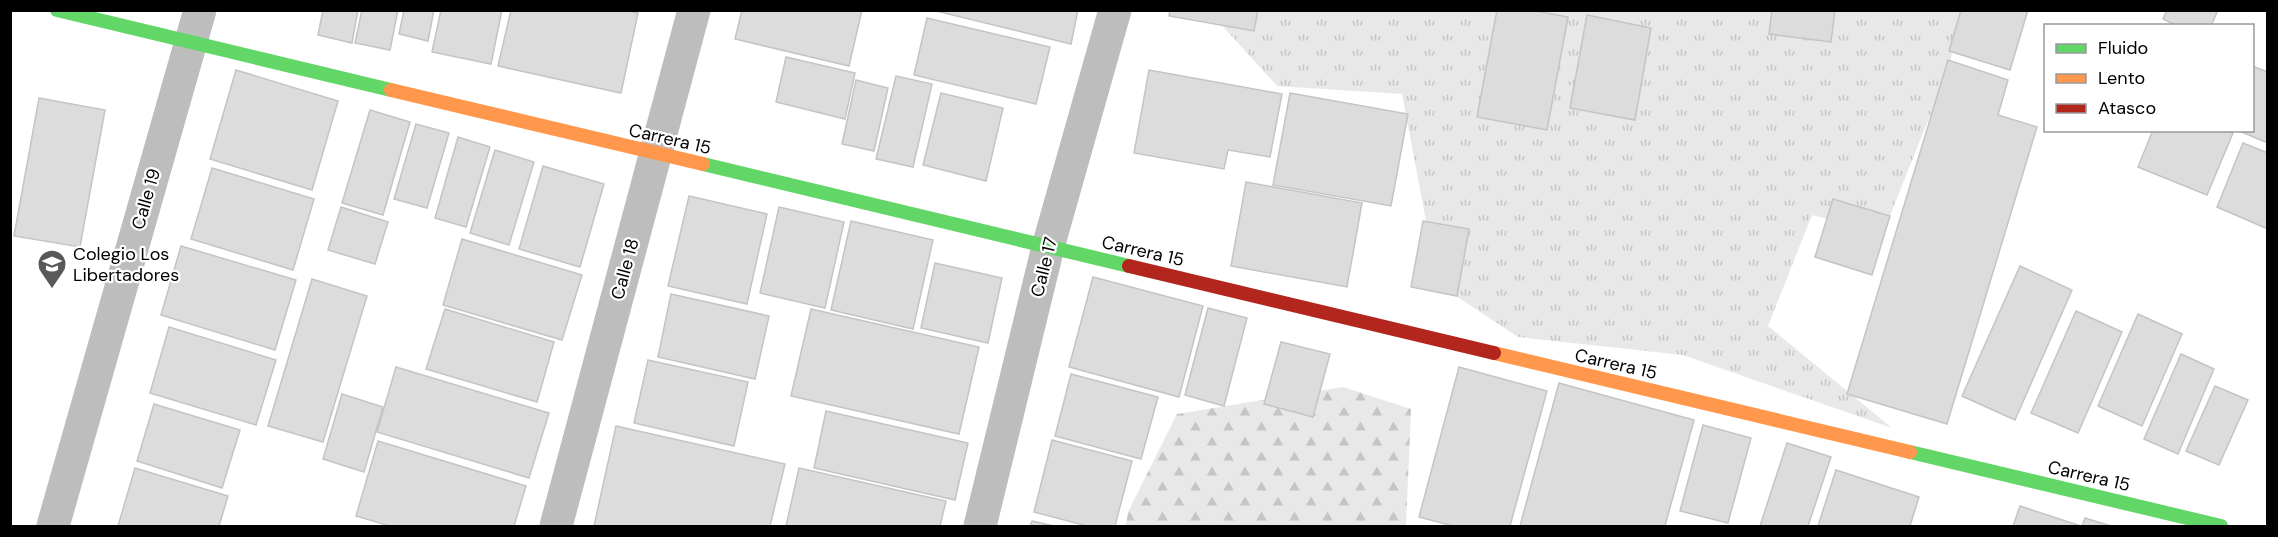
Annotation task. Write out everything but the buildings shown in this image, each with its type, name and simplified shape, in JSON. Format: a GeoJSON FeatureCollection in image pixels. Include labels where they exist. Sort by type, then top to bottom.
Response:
{"type":"FeatureCollection","features":[{"type":"Feature","properties":{"kind":"street","name":"Carrera 15"},"geometry":{"type":"LineString","coordinates":[[57,10],[2221,526]]}},
{"type":"Feature","properties":{"kind":"street","name":"Calle 19"},"geometry":{"type":"LineString","coordinates":[[53,526],[200,10]]}},
{"type":"Feature","properties":{"kind":"street","name":"Calle 18"},"geometry":{"type":"LineString","coordinates":[[556,526],[693,10]]}},
{"type":"Feature","properties":{"kind":"street","name":"Calle 17"},"geometry":{"type":"LineString","coordinates":[[980,526],[1048,247],[1115,10]]}},
{"type":"Feature","properties":{"kind":"green space"},"geometry":{"type":"Polygon","coordinates":[[[1209,11],[1964,11],[1945,78],[1883,233],[1812,215],[1768,326],[1892,428],[1683,355],[1518,337],[1438,284],[1402,94],[1277,86],[1209,11]]]}},
{"type":"Feature","properties":{"kind":"green space"},"geometry":{"type":"Polygon","coordinates":[[[1343,387],[1411,409],[1406,526],[1126,526],[1128,512],[1177,414],[1343,387]]]}},
{"type":"Feature","properties":{"kind":"traffic: fast"},"geometry":{"type":"LineString","coordinates":[[57,10],[391,90]]}},
{"type":"Feature","properties":{"kind":"traffic: fast"},"geometry":{"type":"LineString","coordinates":[[703,164],[1129,266]]}},
{"type":"Feature","properties":{"kind":"traffic: fast"},"geometry":{"type":"LineString","coordinates":[[1910,452],[2221,526]]}},
{"type":"Feature","properties":{"kind":"traffic: slow"},"geometry":{"type":"LineString","coordinates":[[391,90],[703,164]]}},
{"type":"Feature","properties":{"kind":"traffic: slow"},"geometry":{"type":"LineString","coordinates":[[1494,353],[1910,452]]}},
{"type":"Feature","properties":{"kind":"traffic: jam"},"geometry":{"type":"LineString","coordinates":[[1129,266],[1494,353]]}},
{"type":"Feature","properties":{"kind":"place","name":"Colegio Los Libertadores"},"geometry":{"type":"Point","coordinates":[52,290]}}]}
